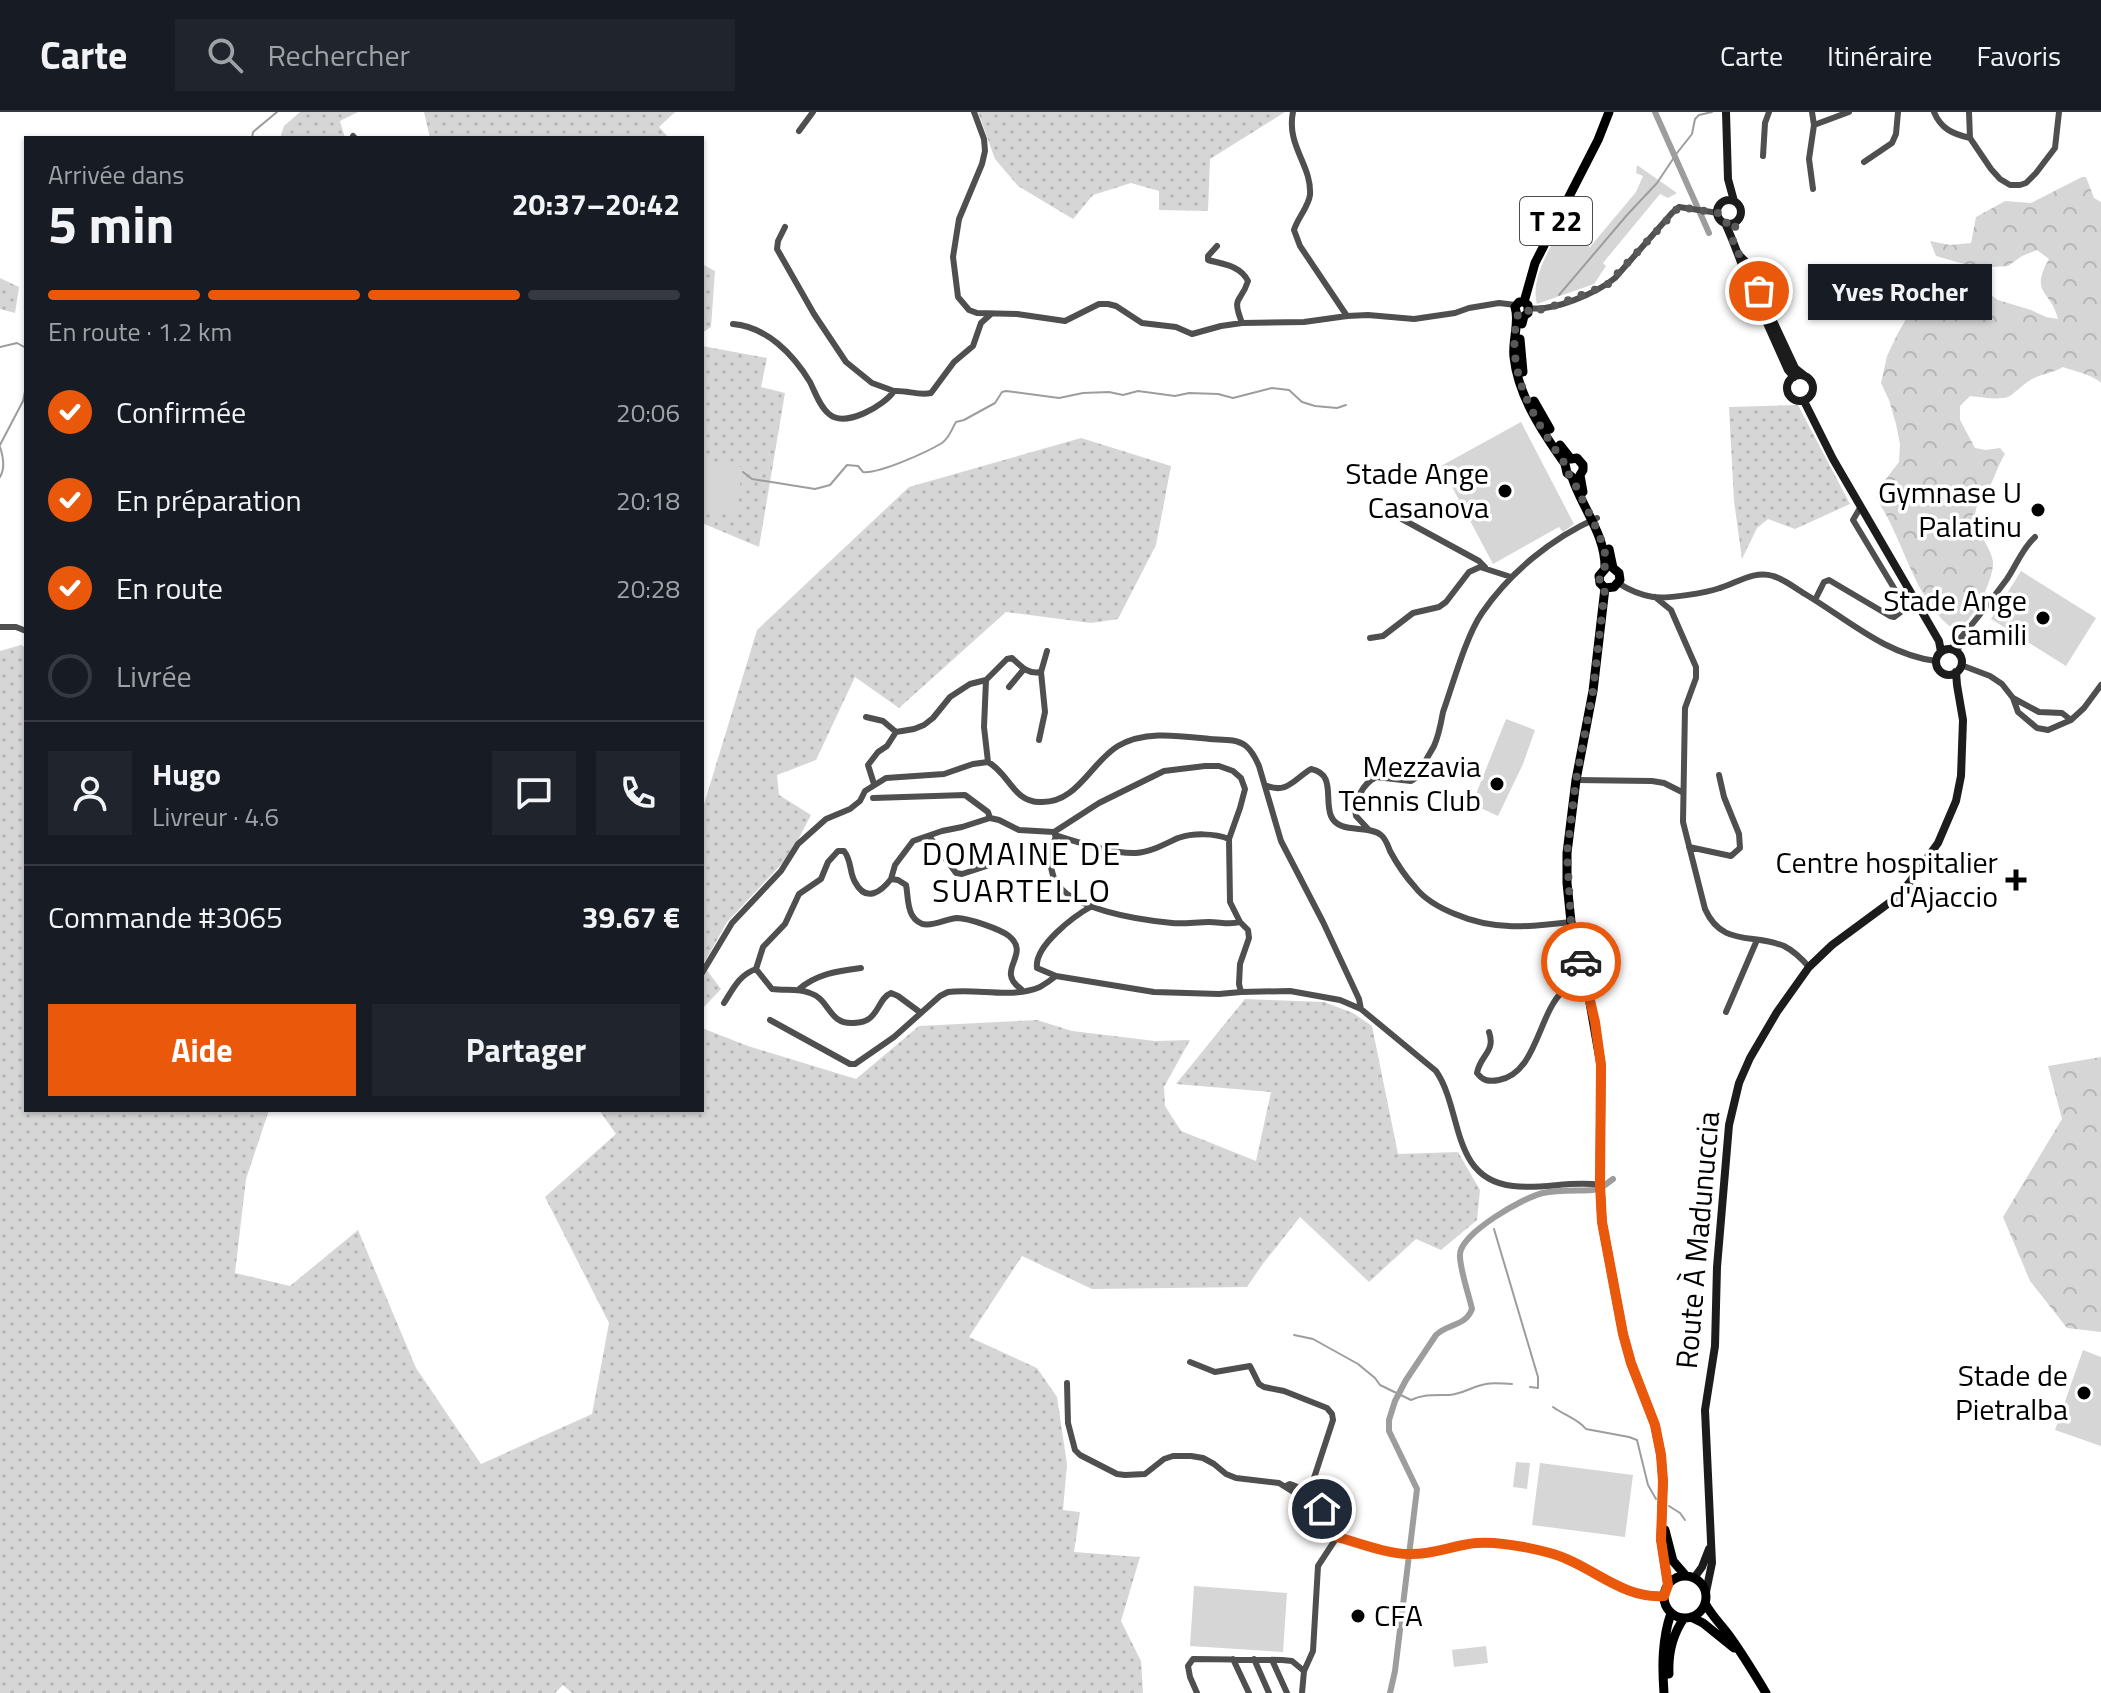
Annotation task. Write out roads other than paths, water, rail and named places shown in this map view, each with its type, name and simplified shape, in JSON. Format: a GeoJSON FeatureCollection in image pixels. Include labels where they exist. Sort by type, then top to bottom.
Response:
{"type":"FeatureCollection","features":[{"type":"Feature","properties":{"kind":"main road","name":"T 22"},"geometry":{"type":"LineString","coordinates":[[1568,461],[1533,415],[1519,379],[1514,354],[1535,263],[1598,140],[1609,112]]}},
{"type":"Feature","properties":{"kind":"main road"},"geometry":{"type":"LineString","coordinates":[[1726,112],[1728,179],[1724,202],[1718,213],[1756,292]]}},
{"type":"Feature","properties":{"kind":"main road"},"geometry":{"type":"LineString","coordinates":[[1728,179],[1734,201],[1741,212],[1733,241]]}},
{"type":"Feature","properties":{"kind":"main road"},"geometry":{"type":"LineString","coordinates":[[1724,202],[1734,201]]}},
{"type":"Feature","properties":{"kind":"main road"},"geometry":{"type":"LineString","coordinates":[[1725,223],[1736,222]]}},
{"type":"Feature","properties":{"kind":"main road"},"geometry":{"type":"LineString","coordinates":[[1770,322],[1795,368],[1810,380],[1813,389],[1808,399],[1791,399],[1787,387],[1794,377],[1788,370],[1770,322]]}},
{"type":"Feature","properties":{"kind":"main road"},"geometry":{"type":"LineString","coordinates":[[1794,377],[1806,376]]}},
{"type":"Feature","properties":{"kind":"main road"},"geometry":{"type":"LineString","coordinates":[[1804,401],[1860,508],[1917,605],[1939,641],[1961,658],[1956,670],[1938,669],[1936,661],[1949,650]]}},
{"type":"Feature","properties":{"kind":"main road"},"geometry":{"type":"LineString","coordinates":[[1576,476],[1583,470],[1582,462],[1577,458],[1568,461],[1565,471],[1576,476],[1602,541],[1609,568],[1619,573],[1618,583],[1605,588]]}},
{"type":"Feature","properties":{"kind":"main road"},"geometry":{"type":"LineString","coordinates":[[1609,568],[1600,573],[1599,580],[1605,588],[1593,691],[1576,780],[1567,853],[1571,922],[1586,980],[1601,1065],[1602,1222],[1623,1334],[1655,1425],[1661,1455],[1666,1537],[1673,1561],[1706,1592],[1700,1612],[1676,1629],[1670,1652],[1667,1693]]}},
{"type":"Feature","properties":{"kind":"main road","name":"Route À Madunuccia"},"geometry":{"type":"LineString","coordinates":[[1706,1592],[1712,1563],[1705,1410],[1715,1346],[1717,1267],[1729,1125],[1739,1083],[1783,1002],[1809,967],[1832,945],[1893,900],[1938,843],[1956,801],[1961,776],[1963,720],[1956,670]]}},
{"type":"Feature","properties":{"kind":"main road"},"geometry":{"type":"LineString","coordinates":[[1662,1503],[1661,1540],[1668,1585],[1664,1596],[1667,1608],[1671,1613],[1703,1623],[1744,1656]]}},
{"type":"Feature","properties":{"kind":"main road","name":"Route À Madunuccia"},"geometry":{"type":"LineString","coordinates":[[1690,1577],[1702,1567],[1711,1544]]}},
{"type":"Feature","properties":{"kind":"main road"},"geometry":{"type":"LineString","coordinates":[[1668,1585],[1676,1578],[1690,1577]]}},
{"type":"Feature","properties":{"kind":"main road"},"geometry":{"type":"LineString","coordinates":[[1705,1603],[1744,1656],[1766,1693]]}},
{"type":"Feature","properties":{"kind":"main road"},"geometry":{"type":"LineString","coordinates":[[1667,1693],[1663,1651],[1671,1613]]}},
{"type":"Feature","properties":{"kind":"street"},"geometry":{"type":"LineString","coordinates":[[799,131],[813,112]]}},
{"type":"Feature","properties":{"kind":"street"},"geometry":{"type":"LineString","coordinates":[[974,112],[984,139],[984,158],[959,219],[953,257],[958,297],[969,310],[991,314],[1017,314],[1065,321],[1099,304],[1108,304],[1142,323],[1176,327],[1192,334],[1242,323],[1304,322],[1368,315],[1414,319],[1499,303],[1539,310],[1607,285],[1679,207],[1718,213]]}},
{"type":"Feature","properties":{"kind":"street"},"geometry":{"type":"LineString","coordinates":[[1293,112],[1293,139],[1310,184],[1308,206],[1294,230],[1300,246],[1347,316]]}},
{"type":"Feature","properties":{"kind":"street"},"geometry":{"type":"LineString","coordinates":[[1763,156],[1765,123],[1769,112]]}},
{"type":"Feature","properties":{"kind":"street"},"geometry":{"type":"LineString","coordinates":[[1812,112],[1814,125],[1809,159],[1813,189]]}},
{"type":"Feature","properties":{"kind":"street"},"geometry":{"type":"LineString","coordinates":[[1814,125],[1849,112]]}},
{"type":"Feature","properties":{"kind":"street"},"geometry":{"type":"LineString","coordinates":[[1864,162],[1892,143],[1898,112]]}},
{"type":"Feature","properties":{"kind":"street"},"geometry":{"type":"LineString","coordinates":[[1934,112],[1940,124],[1970,138]]}},
{"type":"Feature","properties":{"kind":"street"},"geometry":{"type":"LineString","coordinates":[[1969,112],[1970,138],[1991,169],[2010,185],[2026,183],[2055,148],[2059,112]]}},
{"type":"Feature","properties":{"kind":"street"},"geometry":{"type":"LineString","coordinates":[[785,227],[777,249],[846,362],[872,383],[894,391],[931,393],[954,362],[973,346],[981,323],[991,314]]}},
{"type":"Feature","properties":{"kind":"street"},"geometry":{"type":"LineString","coordinates":[[1217,246],[1208,260],[1242,272],[1248,281],[1237,299],[1242,323]]}},
{"type":"Feature","properties":{"kind":"street"},"geometry":{"type":"LineString","coordinates":[[733,324],[749,325],[778,344],[806,376],[832,417],[852,418],[884,402],[894,391]]}},
{"type":"Feature","properties":{"kind":"street"},"geometry":{"type":"LineString","coordinates":[[1860,508],[1853,520],[1906,608]]}},
{"type":"Feature","properties":{"kind":"street"},"geometry":{"type":"LineString","coordinates":[[1400,518],[1479,561],[1488,570]]}},
{"type":"Feature","properties":{"kind":"street"},"geometry":{"type":"LineString","coordinates":[[1369,830],[1356,816],[1355,804],[1366,784],[1376,777],[1411,781],[1419,776],[1434,746],[1443,712],[1481,614],[1511,577],[1531,559],[1561,537],[1594,519]]}},
{"type":"Feature","properties":{"kind":"street"},"geometry":{"type":"LineString","coordinates":[[1949,650],[1963,636],[2035,537]]}},
{"type":"Feature","properties":{"kind":"street"},"geometry":{"type":"LineString","coordinates":[[1370,638],[1383,636],[1413,613],[1439,607],[1469,572],[1480,567],[1511,577]]}},
{"type":"Feature","properties":{"kind":"street"},"geometry":{"type":"LineString","coordinates":[[1618,583],[1637,593],[1655,597],[1708,592],[1748,577],[1772,575],[1888,647],[1904,655],[1936,661]]}},
{"type":"Feature","properties":{"kind":"street"},"geometry":{"type":"LineString","coordinates":[[1815,600],[1824,582],[1829,580],[1890,616],[1894,617],[1906,608],[1917,605]]}},
{"type":"Feature","properties":{"kind":"street"},"geometry":{"type":"LineString","coordinates":[[1671,610],[1678,595]]}},
{"type":"Feature","properties":{"kind":"street"},"geometry":{"type":"LineString","coordinates":[[1655,597],[1671,610],[1696,667],[1696,678],[1685,708],[1683,822],[1705,909],[1711,923],[1726,934],[1785,947],[1809,967]]}},
{"type":"Feature","properties":{"kind":"street"},"geometry":{"type":"LineString","coordinates":[[0,627],[24,630]]}},
{"type":"Feature","properties":{"kind":"street"},"geometry":{"type":"LineString","coordinates":[[1039,740],[1045,712],[1041,672],[1047,651]]}},
{"type":"Feature","properties":{"kind":"street"},"geometry":{"type":"LineString","coordinates":[[874,784],[868,765],[896,732],[924,725],[950,697],[970,684],[986,680],[1007,659],[1012,658],[1024,669],[1041,672]]}},
{"type":"Feature","properties":{"kind":"street"},"geometry":{"type":"LineString","coordinates":[[1009,687],[1024,669]]}},
{"type":"Feature","properties":{"kind":"street"},"geometry":{"type":"LineString","coordinates":[[1956,670],[1990,676],[2002,684],[2013,698],[2018,712],[2037,728],[2048,730],[2071,720],[2101,685]]}},
{"type":"Feature","properties":{"kind":"street"},"geometry":{"type":"LineString","coordinates":[[986,680],[984,727],[988,762]]}},
{"type":"Feature","properties":{"kind":"street"},"geometry":{"type":"LineString","coordinates":[[2013,698],[2039,712],[2062,713],[2071,720]]}},
{"type":"Feature","properties":{"kind":"street"},"geometry":{"type":"LineString","coordinates":[[866,717],[883,721],[896,732]]}},
{"type":"Feature","properties":{"kind":"street"},"geometry":{"type":"LineString","coordinates":[[704,970],[732,923],[781,871],[798,844],[829,817],[850,809],[860,801],[865,791],[886,778],[944,774],[988,762],[998,768],[1024,799],[1032,802],[1051,801],[1074,789],[1109,752],[1131,739],[1183,735],[1236,741],[1246,745],[1254,755],[1281,841],[1323,922],[1361,1009]]}},
{"type":"Feature","properties":{"kind":"street"},"geometry":{"type":"LineString","coordinates":[[1240,922],[1175,923],[1092,906],[1071,896],[1059,887],[1054,878],[1050,861],[1055,834],[1099,803],[1164,771],[1219,766],[1233,771],[1241,778],[1245,789],[1229,839],[1230,902],[1240,922],[1248,930],[1249,938],[1240,964],[1241,992]]}},
{"type":"Feature","properties":{"kind":"street"},"geometry":{"type":"LineString","coordinates":[[1265,785],[1270,788],[1290,786],[1307,771],[1317,770],[1326,781],[1333,820],[1381,835],[1416,889],[1442,909],[1488,926],[1571,922]]}},
{"type":"Feature","properties":{"kind":"street"},"geometry":{"type":"LineString","coordinates":[[1689,847],[1724,856],[1731,856],[1740,848],[1739,834],[1719,775]]}},
{"type":"Feature","properties":{"kind":"street"},"geometry":{"type":"LineString","coordinates":[[1576,780],[1652,781],[1682,792]]}},
{"type":"Feature","properties":{"kind":"street"},"geometry":{"type":"LineString","coordinates":[[873,798],[965,795],[988,812],[990,818]]}},
{"type":"Feature","properties":{"kind":"street"},"geometry":{"type":"LineString","coordinates":[[756,969],[763,947],[785,924],[799,894],[821,879],[828,862],[838,851],[844,851],[848,856],[854,882],[863,892],[870,894],[883,889],[891,879],[895,865],[913,841],[990,818],[1019,830],[1055,834],[1134,853],[1181,837],[1210,834],[1229,839]]}},
{"type":"Feature","properties":{"kind":"street"},"geometry":{"type":"LineString","coordinates":[[929,836],[956,873],[962,874],[1002,861]]}},
{"type":"Feature","properties":{"kind":"street"},"geometry":{"type":"LineString","coordinates":[[891,879],[906,885],[912,915],[918,922],[932,925],[955,918],[966,919],[1010,937],[1018,951],[1010,974],[1012,982],[1022,990]]}},
{"type":"Feature","properties":{"kind":"street"},"geometry":{"type":"LineString","coordinates":[[1092,906],[1075,917],[1039,951],[1037,968],[1056,976],[1154,992],[1219,994],[1290,991],[1340,1000],[1361,1009],[1436,1071],[1444,1082],[1466,1155],[1485,1176],[1502,1185],[1517,1187],[1600,1185]]}},
{"type":"Feature","properties":{"kind":"street"},"geometry":{"type":"LineString","coordinates":[[1726,1012],[1757,940]]}},
{"type":"Feature","properties":{"kind":"street"},"geometry":{"type":"LineString","coordinates":[[798,990],[807,982],[829,973],[861,968]]}},
{"type":"Feature","properties":{"kind":"street"},"geometry":{"type":"LineString","coordinates":[[756,969],[772,989],[813,993],[832,1016],[848,1023],[868,1020],[885,996],[891,993],[921,1013]]}},
{"type":"Feature","properties":{"kind":"street"},"geometry":{"type":"LineString","coordinates":[[724,1003],[738,981],[756,969]]}},
{"type":"Feature","properties":{"kind":"street"},"geometry":{"type":"LineString","coordinates":[[770,1020],[855,1064],[894,1037],[948,992],[1008,992],[1038,988],[1056,976]]}},
{"type":"Feature","properties":{"kind":"street"},"geometry":{"type":"LineString","coordinates":[[1489,1032],[1491,1047],[1478,1066],[1477,1073],[1485,1081],[1514,1075],[1523,1066],[1557,999],[1572,984],[1586,980]]}},
{"type":"Feature","properties":{"kind":"street"},"geometry":{"type":"LineString","coordinates":[[1190,1362],[1215,1372],[1250,1366],[1259,1384],[1264,1387],[1284,1391],[1327,1408],[1332,1414],[1333,1420],[1312,1484],[1307,1489],[1290,1484],[1286,1486]]}},
{"type":"Feature","properties":{"kind":"street"},"geometry":{"type":"LineString","coordinates":[[1067,1383],[1068,1423],[1075,1450],[1117,1474],[1145,1474],[1173,1456],[1203,1458],[1236,1478],[1272,1481],[1295,1493],[1313,1496],[1319,1500],[1328,1524],[1337,1537],[1409,1554],[1478,1543],[1506,1544],[1551,1553],[1577,1563],[1636,1595],[1664,1596]]}},
{"type":"Feature","properties":{"kind":"street"},"geometry":{"type":"LineString","coordinates":[[1302,1693],[1304,1671],[1313,1651],[1318,1566],[1337,1537]]}},
{"type":"Feature","properties":{"kind":"street"},"geometry":{"type":"LineString","coordinates":[[1197,1693],[1188,1666],[1193,1659],[1292,1661],[1304,1671]]}},
{"type":"Feature","properties":{"kind":"street"},"geometry":{"type":"LineString","coordinates":[[1233,1659],[1249,1693]]}},
{"type":"Feature","properties":{"kind":"street"},"geometry":{"type":"LineString","coordinates":[[1254,1659],[1269,1693]]}},
{"type":"Feature","properties":{"kind":"street"},"geometry":{"type":"LineString","coordinates":[[1272,1660],[1287,1693]]}},
{"type":"Feature","properties":{"kind":"waterway"},"geometry":{"type":"LineString","coordinates":[[252,136],[253,132],[277,112]]}},
{"type":"Feature","properties":{"kind":"waterway"},"geometry":{"type":"LineString","coordinates":[[1655,112],[1709,233]]}},
{"type":"Feature","properties":{"kind":"waterway"},"geometry":{"type":"LineString","coordinates":[[1559,295],[1657,183],[1692,134],[1695,119],[1712,112]]}},
{"type":"Feature","properties":{"kind":"waterway"},"geometry":{"type":"LineString","coordinates":[[0,347],[17,343],[24,347]]}},
{"type":"Feature","properties":{"kind":"waterway"},"geometry":{"type":"LineString","coordinates":[[743,472],[752,479],[815,489],[830,485],[847,465],[858,466],[863,472],[880,470],[942,443],[956,422],[995,403],[1006,391],[1059,398],[1083,393],[1123,395],[1138,391],[1175,396],[1218,394],[1233,398],[1272,388],[1289,390],[1302,402],[1315,406],[1337,408],[1346,405]]}},
{"type":"Feature","properties":{"kind":"waterway"},"geometry":{"type":"LineString","coordinates":[[0,445],[24,396]]}},
{"type":"Feature","properties":{"kind":"waterway"},"geometry":{"type":"LineString","coordinates":[[0,447],[3,462],[0,477]]}},
{"type":"Feature","properties":{"kind":"waterway"},"geometry":{"type":"LineString","coordinates":[[1605,1185],[1613,1179]]}},
{"type":"Feature","properties":{"kind":"waterway"},"geometry":{"type":"LineString","coordinates":[[1390,1693],[1417,1489],[1389,1431],[1395,1401],[1436,1335],[1461,1322],[1472,1309],[1460,1260],[1463,1246],[1471,1236],[1495,1217],[1534,1196],[1555,1191],[1593,1190]]}},
{"type":"Feature","properties":{"kind":"waterway"},"geometry":{"type":"LineString","coordinates":[[1494,1229],[1538,1377],[1538,1388],[1530,1387]]}},
{"type":"Feature","properties":{"kind":"waterway"},"geometry":{"type":"LineString","coordinates":[[1294,1335],[1313,1339],[1358,1364],[1380,1385],[1411,1400],[1454,1394],[1489,1383],[1512,1384]]}},
{"type":"Feature","properties":{"kind":"waterway"},"geometry":{"type":"LineString","coordinates":[[1553,1407],[1586,1429],[1637,1440],[1648,1485],[1656,1499]]}},
{"type":"Feature","properties":{"kind":"waterway"},"geometry":{"type":"LineString","coordinates":[[1669,1506],[1685,1520]]}},
{"type":"Feature","properties":{"kind":"tunnel"},"geometry":{"type":"LineString","coordinates":[[1759,291],[1773,321]]}},
{"type":"Feature","properties":{"kind":"tunnel"},"geometry":{"type":"LineString","coordinates":[[1753,293],[1767,323]]}},
{"type":"Feature","properties":{"kind":"place","name":"Yves Rocher"},"geometry":{"type":"Point","coordinates":[1759,291]}},
{"type":"Feature","properties":{"kind":"place","name":"Stade Ange Casanova"},"geometry":{"type":"Point","coordinates":[1505,491]}},
{"type":"Feature","properties":{"kind":"place","name":"Gymnase U Palatinu"},"geometry":{"type":"Point","coordinates":[2038,510]}},
{"type":"Feature","properties":{"kind":"place","name":"Stade Ange Camili"},"geometry":{"type":"Point","coordinates":[2043,618]}},
{"type":"Feature","properties":{"kind":"place","name":"Mezzavia Tennis Club"},"geometry":{"type":"Point","coordinates":[1497,784]}},
{"type":"Feature","properties":{"kind":"place","name":"Centre hospitalier d'Ajaccio"},"geometry":{"type":"Point","coordinates":[2016,880]}},
{"type":"Feature","properties":{"kind":"place","name":"Stade de Pietralba"},"geometry":{"type":"Point","coordinates":[2084,1393]}},
{"type":"Feature","properties":{"kind":"place","name":"CFA"},"geometry":{"type":"Point","coordinates":[1358,1616]}},
{"type":"Feature","properties":{"kind":"district","name":"DOMAINE DE SUARTELLO"},"geometry":{"type":"Point","coordinates":[1022,872]}}]}
